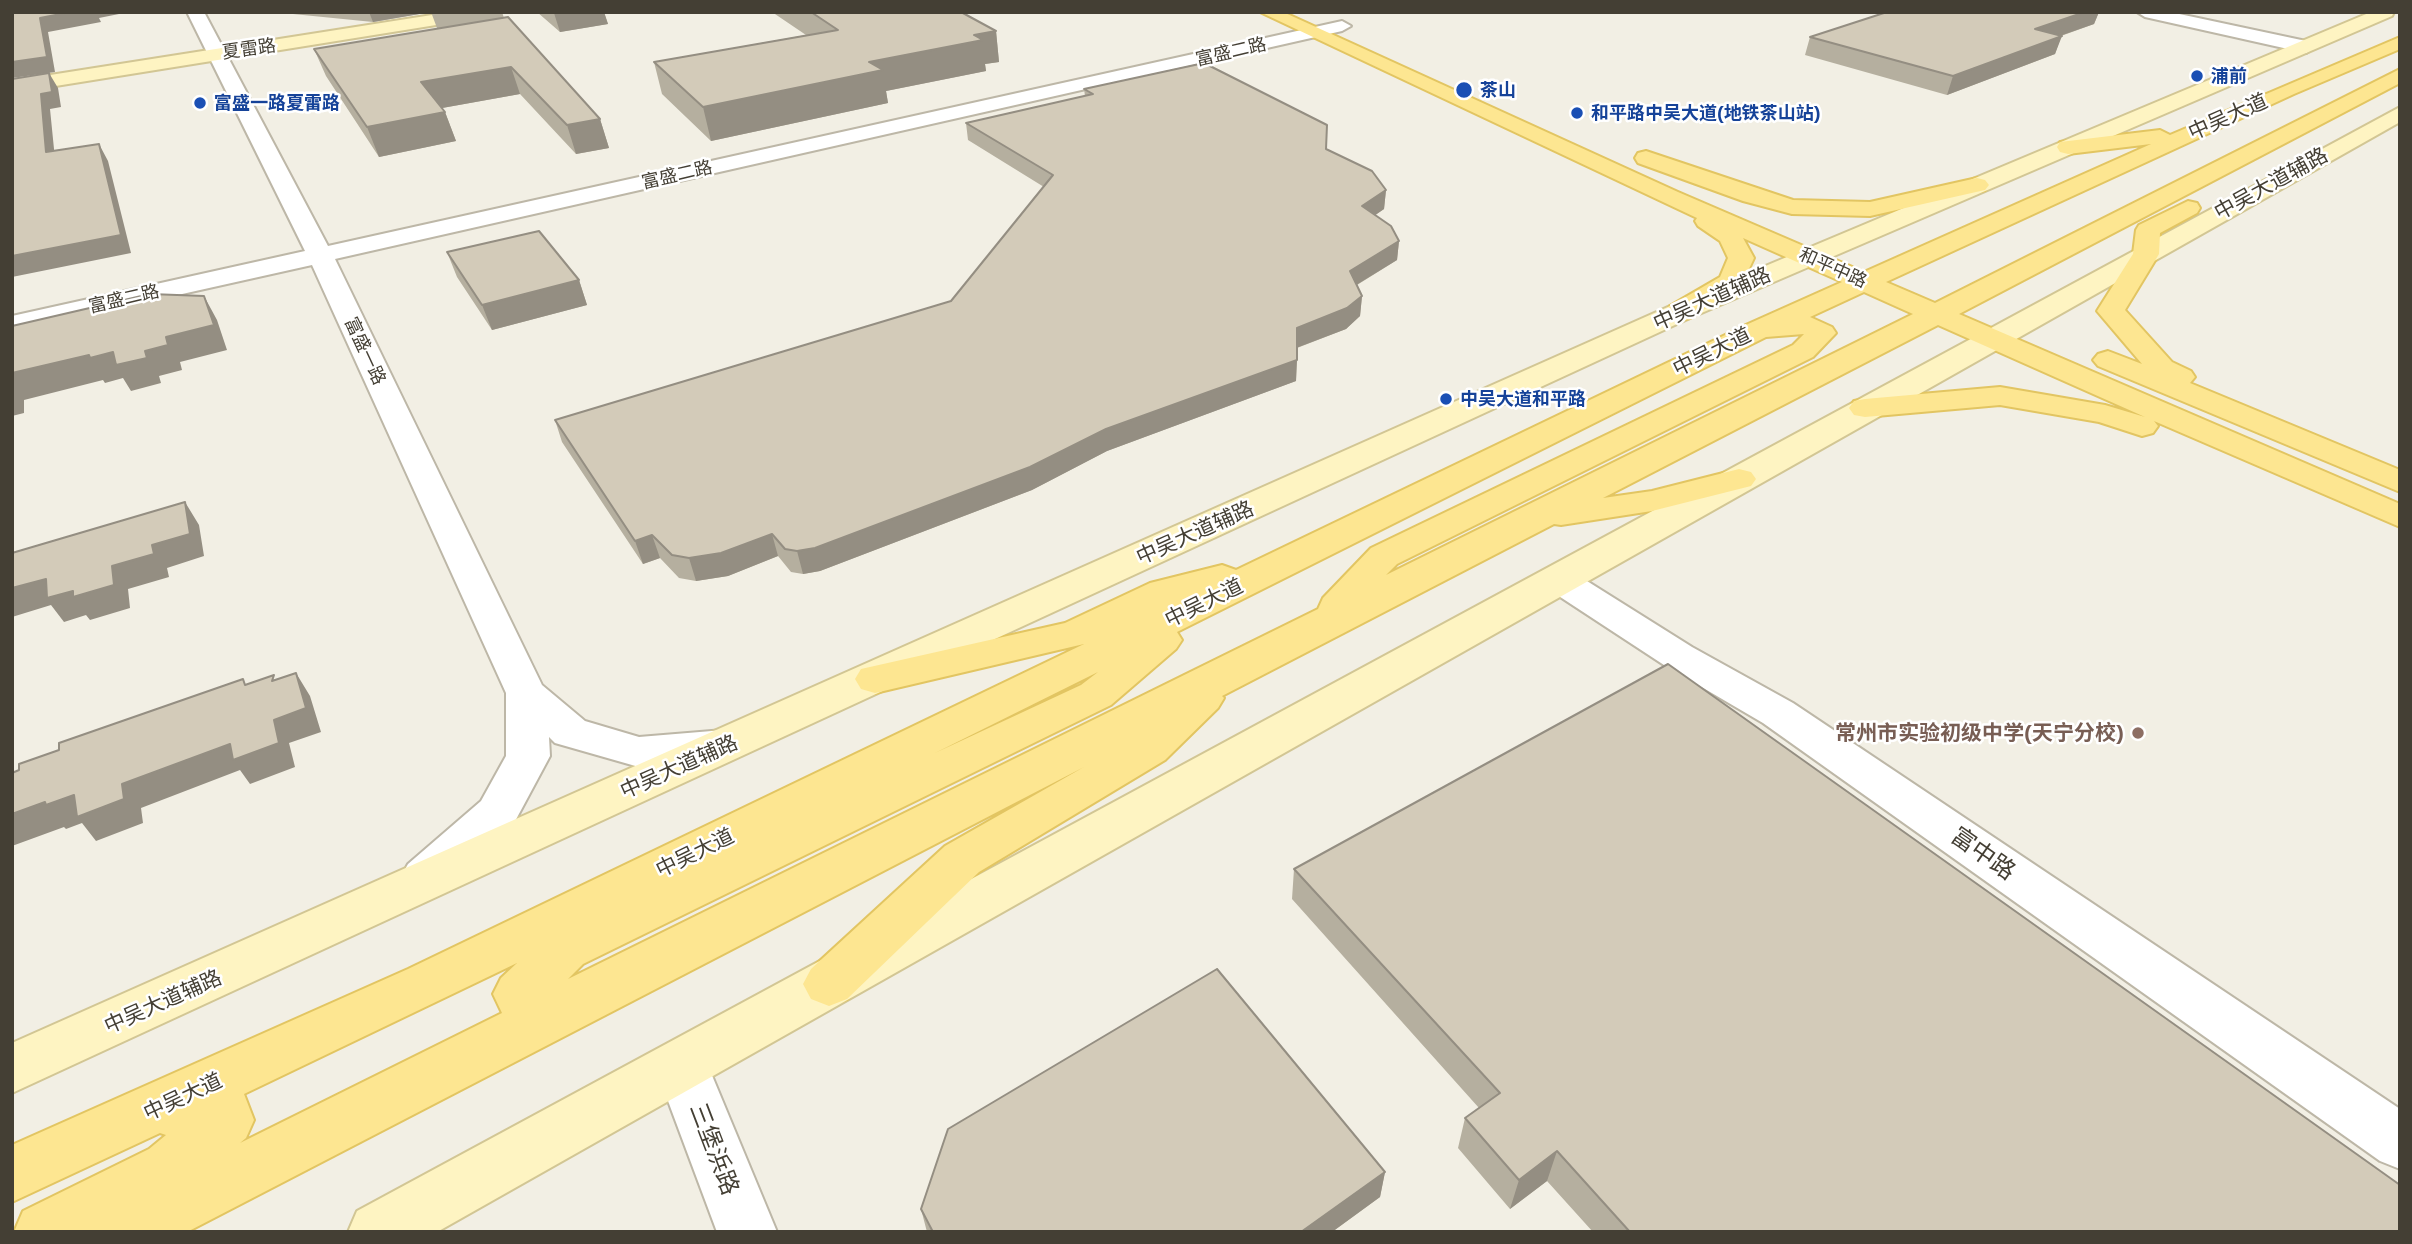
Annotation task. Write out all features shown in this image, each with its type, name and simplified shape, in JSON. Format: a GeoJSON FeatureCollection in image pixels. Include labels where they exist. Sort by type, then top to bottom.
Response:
{"type":"FeatureCollection","features":[{"type":"Feature","properties":{"kind":"main road","name":"夏雷路"},"geometry":{"type":"LineString","coordinates":[[12,85],[459,12]]}},
{"type":"Feature","properties":{"kind":"main road","name":"夏雷路"},"geometry":{"type":"LineString","coordinates":[[217,52],[486,12]]}},
{"type":"Feature","properties":{"kind":"main road","name":"和平中路"},"geometry":{"type":"LineString","coordinates":[[1268,12],[1312,23],[1670,197],[1824,250]]}},
{"type":"Feature","properties":{"kind":"main road","name":"中吴大道辅路"},"geometry":{"type":"LineString","coordinates":[[12,1069],[1680,312],[2386,12]]}},
{"type":"Feature","properties":{"kind":"main road"},"geometry":{"type":"LineString","coordinates":[[1342,26],[1450,74]]}},
{"type":"Feature","properties":{"kind":"main road","name":"中吴大道"},"geometry":{"type":"LineString","coordinates":[[12,1174],[426,984],[1758,330],[2287,90],[2400,42]]}},
{"type":"Feature","properties":{"kind":"main road"},"geometry":{"type":"LineString","coordinates":[[2400,53],[2374,64],[2373,71],[2400,74]]}},
{"type":"Feature","properties":{"kind":"main road","name":"中吴大道"},"geometry":{"type":"LineString","coordinates":[[125,1232],[1525,521],[1943,296],[2084,239],[2400,74]]}},
{"type":"Feature","properties":{"kind":"main road"},"geometry":{"type":"LineString","coordinates":[[2189,184],[2246,140],[2328,98],[2325,90],[2312,87],[2287,90]]}},
{"type":"Feature","properties":{"kind":"main road","name":"中吴大道辅路"},"geometry":{"type":"LineString","coordinates":[[378,1232],[2400,113]]}},
{"type":"Feature","properties":{"kind":"main road"},"geometry":{"type":"LineString","coordinates":[[2084,239],[2037,244],[2024,239],[2024,229],[2143,177],[2233,116]]}},
{"type":"Feature","properties":{"kind":"main road"},"geometry":{"type":"LineString","coordinates":[[2068,147],[2197,131]]}},
{"type":"Feature","properties":{"kind":"main road","name":"和平中路"},"geometry":{"type":"LineString","coordinates":[[1977,185],[1870,209],[1792,207],[1751,196],[1640,156],[1824,250],[1879,275],[2020,323],[2400,482]]}},
{"type":"Feature","properties":{"kind":"main road"},"geometry":{"type":"LineString","coordinates":[[2243,156],[2213,195],[2148,230],[2146,254],[2111,311],[2162,368],[2305,444]]}},
{"type":"Feature","properties":{"kind":"main road"},"geometry":{"type":"LineString","coordinates":[[1670,197],[1730,237],[1741,258],[1731,282],[1680,312]]}},
{"type":"Feature","properties":{"kind":"main road"},"geometry":{"type":"LineString","coordinates":[[1676,370],[1748,283]]}},
{"type":"Feature","properties":{"kind":"main road","name":"和平中路"},"geometry":{"type":"LineString","coordinates":[[1943,296],[1993,338],[2400,517]]}},
{"type":"Feature","properties":{"kind":"main road"},"geometry":{"type":"LineString","coordinates":[[1318,626],[1384,556],[1803,351],[1822,333],[1808,326],[1758,330]]}},
{"type":"Feature","properties":{"kind":"main road"},"geometry":{"type":"LineString","coordinates":[[1865,408],[2000,396],[2105,414],[2358,499]]}},
{"type":"Feature","properties":{"kind":"main road"},"geometry":{"type":"LineString","coordinates":[[1525,521],[1652,500],[1739,479]]}},
{"type":"Feature","properties":{"kind":"main road"},"geometry":{"type":"LineString","coordinates":[[875,679],[1076,634],[1163,591],[1295,559]]}},
{"type":"Feature","properties":{"kind":"main road"},"geometry":{"type":"LineString","coordinates":[[585,998],[525,1007],[519,994],[565,949],[1096,695],[1213,599]]}},
{"type":"Feature","properties":{"kind":"main road"},"geometry":{"type":"LineString","coordinates":[[829,984],[962,859],[1150,749],[1234,669]]}},
{"type":"Feature","properties":{"kind":"main road"},"geometry":{"type":"LineString","coordinates":[[44,1232],[169,1170],[226,1120],[220,1102],[99,1135]]}},
{"type":"Feature","properties":{"kind":"street","name":"富盛一路"},"geometry":{"type":"LineString","coordinates":[[195,12],[320,256],[526,694]]}},
{"type":"Feature","properties":{"kind":"street"},"geometry":{"type":"LineString","coordinates":[[2145,12],[2306,47]]}},
{"type":"Feature","properties":{"kind":"street","name":"富盛二路"},"geometry":{"type":"LineString","coordinates":[[12,324],[320,256],[1312,23],[1342,26]]}},
{"type":"Feature","properties":{"kind":"street","name":"富中路"},"geometry":{"type":"LineString","coordinates":[[1558,579],[1678,656],[1778,713],[2400,1142]]}},
{"type":"Feature","properties":{"kind":"street"},"geometry":{"type":"LineString","coordinates":[[526,694],[570,732],[639,752],[730,744]]}},
{"type":"Feature","properties":{"kind":"street"},"geometry":{"type":"LineString","coordinates":[[409,891],[497,813],[528,756],[526,694]]}},
{"type":"Feature","properties":{"kind":"street","name":"三堡浜路"},"geometry":{"type":"LineString","coordinates":[[682,1066],[747,1232]]}},
{"type":"Feature","properties":{"kind":"building"},"geometry":{"type":"Polygon","coordinates":[[[12,12],[71,12],[40,18],[47,57],[12,62],[12,12]]]}},
{"type":"Feature","properties":{"kind":"building"},"geometry":{"type":"Polygon","coordinates":[[[811,12],[961,12],[996,31],[974,35],[983,40],[869,62],[883,70],[703,107],[654,62],[838,30],[811,12]]]}},
{"type":"Feature","properties":{"kind":"building"},"geometry":{"type":"Polygon","coordinates":[[[1887,12],[2085,12],[2035,29],[2062,36],[1953,76],[1810,37],[1887,12]]]}},
{"type":"Feature","properties":{"kind":"building"},"geometry":{"type":"Polygon","coordinates":[[[508,17],[600,119],[567,125],[511,67],[421,82],[445,112],[367,127],[314,49],[508,17]]]}},
{"type":"Feature","properties":{"kind":"building"},"geometry":{"type":"Polygon","coordinates":[[[1204,63],[1327,125],[1326,149],[1372,171],[1386,190],[1362,206],[1391,226],[1399,241],[1350,271],[1362,296],[1347,308],[1297,328],[1297,360],[1106,429],[1030,467],[815,548],[797,551],[785,549],[772,534],[721,553],[689,558],[672,555],[652,535],[635,541],[555,420],[951,301],[1053,175],[966,123],[1093,94],[1084,89],[1204,63]]]}},
{"type":"Feature","properties":{"kind":"building"},"geometry":{"type":"Polygon","coordinates":[[[49,73],[52,92],[41,94],[46,152],[99,144],[121,235],[12,256],[12,79],[49,73]]]}},
{"type":"Feature","properties":{"kind":"building"},"geometry":{"type":"Polygon","coordinates":[[[539,231],[579,280],[482,305],[447,252],[539,231]]]}},
{"type":"Feature","properties":{"kind":"building"},"geometry":{"type":"Polygon","coordinates":[[[150,294],[204,296],[214,325],[166,337],[168,345],[145,351],[147,358],[116,365],[113,352],[12,373],[12,326],[150,294]]]}},
{"type":"Feature","properties":{"kind":"building"},"geometry":{"type":"Polygon","coordinates":[[[185,502],[190,534],[152,545],[154,554],[112,566],[114,585],[73,597],[73,591],[47,598],[46,579],[12,588],[12,553],[185,502]]]}},
{"type":"Feature","properties":{"kind":"building"},"geometry":{"type":"Polygon","coordinates":[[[1668,664],[2400,1185],[2400,1232],[1630,1232],[1557,1151],[1519,1180],[1465,1118],[1500,1093],[1294,869],[1668,664]]]}},
{"type":"Feature","properties":{"kind":"building"},"geometry":{"type":"Polygon","coordinates":[[[296,673],[306,708],[274,720],[279,743],[233,760],[230,744],[122,784],[124,799],[77,817],[74,795],[12,814],[12,773],[19,770],[19,764],[59,750],[59,743],[243,679],[245,685],[274,675],[272,681],[296,673]]]}},
{"type":"Feature","properties":{"kind":"building"},"geometry":{"type":"Polygon","coordinates":[[[1217,969],[1385,1172],[1301,1232],[933,1232],[921,1209],[948,1129],[1217,969]]]}},
{"type":"Feature","properties":{"kind":"place","name":"浦前"},"geometry":{"type":"Point","coordinates":[2197,76]}},
{"type":"Feature","properties":{"kind":"place","name":"茶山"},"geometry":{"type":"Point","coordinates":[1464,90]}},
{"type":"Feature","properties":{"kind":"place","name":"富盛一路夏雷路"},"geometry":{"type":"Point","coordinates":[200,103]}},
{"type":"Feature","properties":{"kind":"place","name":"和平路中吴大道(地铁茶山站)"},"geometry":{"type":"Point","coordinates":[1577,113]}},
{"type":"Feature","properties":{"kind":"place","name":"中吴大道和平路"},"geometry":{"type":"Point","coordinates":[1446,399]}},
{"type":"Feature","properties":{"kind":"place","name":"常州市实验初级中学(天宁分校)"},"geometry":{"type":"Point","coordinates":[2138,733]}}]}
